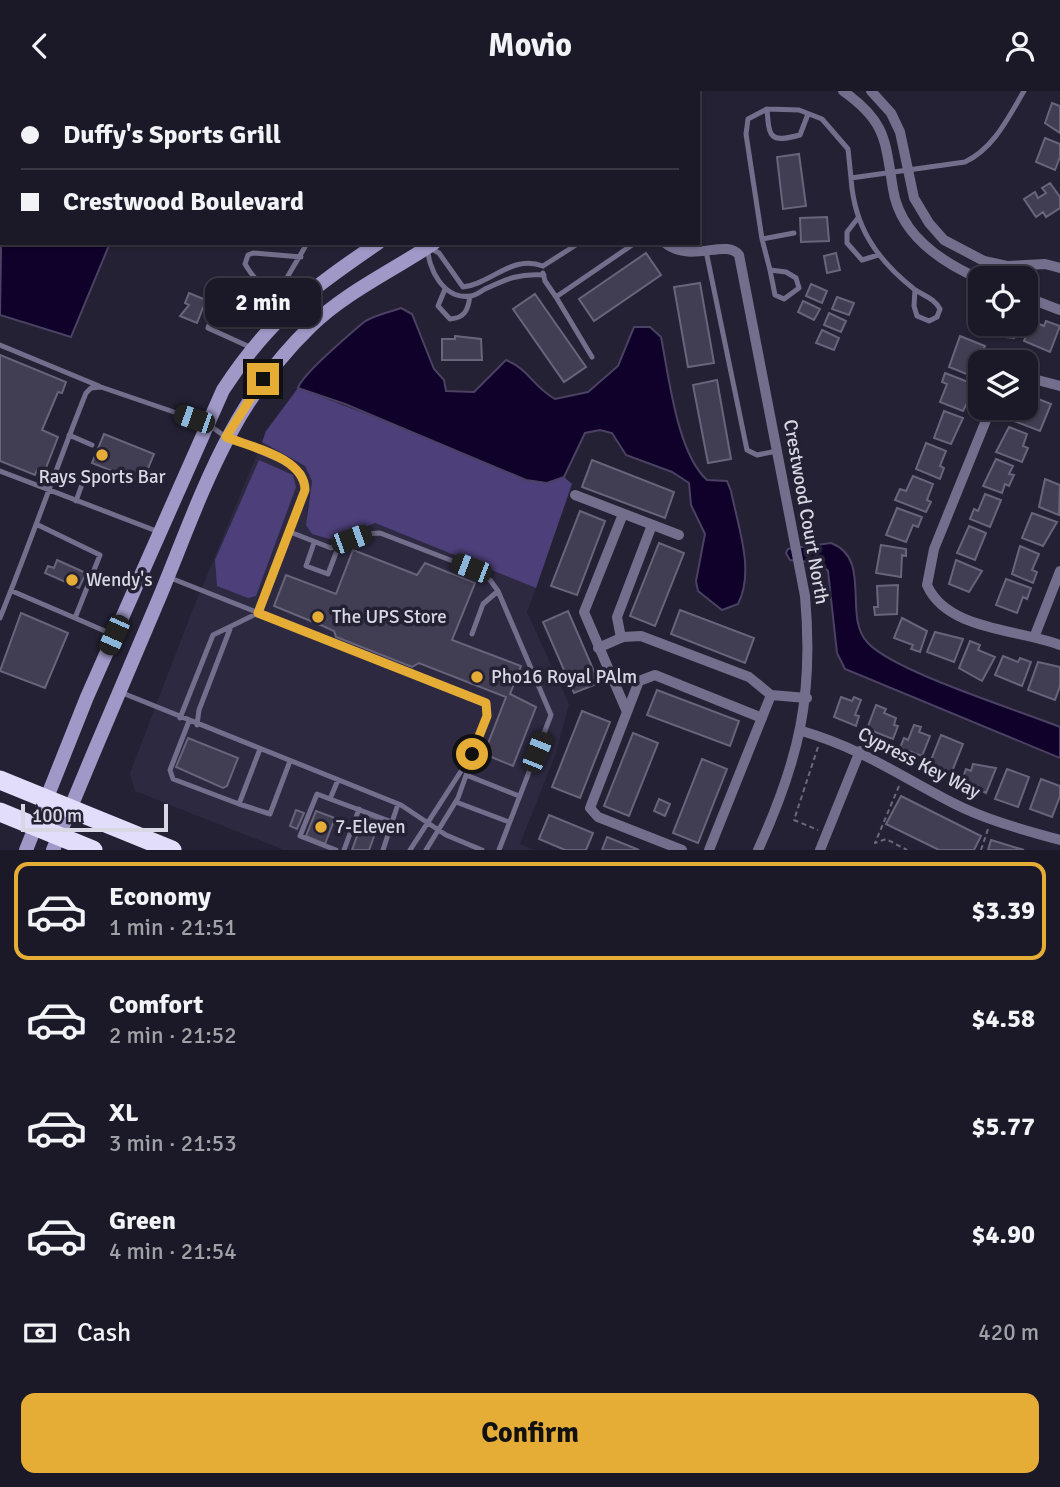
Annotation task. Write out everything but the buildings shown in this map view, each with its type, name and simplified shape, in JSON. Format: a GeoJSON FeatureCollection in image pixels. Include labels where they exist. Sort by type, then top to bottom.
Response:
{"type":"FeatureCollection","features":[{"type":"Feature","properties":{"kind":"highway"},"geometry":{"type":"LineString","coordinates":[[0,780],[172,850]]}},
{"type":"Feature","properties":{"kind":"highway"},"geometry":{"type":"LineString","coordinates":[[0,812],[33,826],[56,843],[93,850]]}},
{"type":"Feature","properties":{"kind":"main road"},"geometry":{"type":"LineString","coordinates":[[26,850],[44,799],[114,635],[206,423],[223,390],[252,348],[294,302],[375,245]]}},
{"type":"Feature","properties":{"kind":"main road"},"geometry":{"type":"LineString","coordinates":[[56,843],[226,437],[263,379],[312,324],[428,245]]}},
{"type":"Feature","properties":{"kind":"street"},"geometry":{"type":"LineString","coordinates":[[843,91],[876,124],[890,153],[897,205],[924,246],[933,255],[968,273]]}},
{"type":"Feature","properties":{"kind":"street"},"geometry":{"type":"LineString","coordinates":[[871,91],[891,113],[900,132],[907,172],[919,206],[944,240],[984,261],[1024,266],[1045,264],[1060,268]]}},
{"type":"Feature","properties":{"kind":"street","name":"Crestwood Court North"},"geometry":{"type":"LineString","coordinates":[[669,245],[688,254],[725,248],[736,251],[739,255],[800,571],[808,628],[807,698],[802,731],[784,790],[758,850]]}},
{"type":"Feature","properties":{"kind":"street"},"geometry":{"type":"LineString","coordinates":[[1038,302],[1060,310]]}},
{"type":"Feature","properties":{"kind":"street"},"geometry":{"type":"LineString","coordinates":[[1038,380],[1060,386]]}},
{"type":"Feature","properties":{"kind":"street"},"geometry":{"type":"LineString","coordinates":[[986,420],[934,549],[927,585],[938,603],[951,611],[1006,633],[1035,635],[1060,645]]}},
{"type":"Feature","properties":{"kind":"street"},"geometry":{"type":"LineString","coordinates":[[575,495],[679,535]]}},
{"type":"Feature","properties":{"kind":"street"},"geometry":{"type":"LineString","coordinates":[[622,514],[584,612],[627,712]]}},
{"type":"Feature","properties":{"kind":"street"},"geometry":{"type":"LineString","coordinates":[[621,638],[617,617],[652,525]]}},
{"type":"Feature","properties":{"kind":"street"},"geometry":{"type":"LineString","coordinates":[[1035,635],[1060,571]]}},
{"type":"Feature","properties":{"kind":"street"},"geometry":{"type":"LineString","coordinates":[[598,648],[621,638],[640,636],[749,677],[771,695],[807,698]]}},
{"type":"Feature","properties":{"kind":"street"},"geometry":{"type":"LineString","coordinates":[[682,850],[598,817],[591,811],[590,804],[639,681],[655,675],[762,717]]}},
{"type":"Feature","properties":{"kind":"street"},"geometry":{"type":"LineString","coordinates":[[709,850],[771,695]]}},
{"type":"Feature","properties":{"kind":"street","name":"Cypress Key Way"},"geometry":{"type":"LineString","coordinates":[[802,731],[860,751],[953,803],[1014,827],[1060,839]]}},
{"type":"Feature","properties":{"kind":"street"},"geometry":{"type":"LineString","coordinates":[[820,850],[860,751]]}},
{"type":"Feature","properties":{"kind":"lane"},"geometry":{"type":"LineString","coordinates":[[851,178],[965,162],[981,154],[1001,130],[1024,91]]}},
{"type":"Feature","properties":{"kind":"lane"},"geometry":{"type":"LineString","coordinates":[[767,109],[769,132],[775,139],[781,140],[800,135],[808,114]]}},
{"type":"Feature","properties":{"kind":"lane"},"geometry":{"type":"LineString","coordinates":[[771,270],[786,272],[796,278],[799,288],[793,295],[783,299],[775,295],[762,239],[746,134],[748,119],[767,109],[808,114],[822,119],[848,149],[853,207],[858,218],[878,255],[915,290],[936,301],[940,309],[937,317],[929,321],[917,316],[914,306],[915,290]]}},
{"type":"Feature","properties":{"kind":"lane"},"geometry":{"type":"LineString","coordinates":[[858,218],[847,232],[847,243],[862,260],[878,255]]}},
{"type":"Feature","properties":{"kind":"lane"},"geometry":{"type":"LineString","coordinates":[[762,239],[794,233]]}},
{"type":"Feature","properties":{"kind":"lane"},"geometry":{"type":"LineString","coordinates":[[301,257],[253,253],[248,255],[245,264],[261,284],[275,288],[282,286],[301,257],[306,245]]}},
{"type":"Feature","properties":{"kind":"lane"},"geometry":{"type":"LineString","coordinates":[[429,245],[428,261],[445,289],[470,296],[513,276],[525,273],[544,275]]}},
{"type":"Feature","properties":{"kind":"lane"},"geometry":{"type":"LineString","coordinates":[[430,245],[463,287],[472,286],[511,266],[532,262],[542,267],[555,297],[592,357]]}},
{"type":"Feature","properties":{"kind":"lane"},"geometry":{"type":"LineString","coordinates":[[542,267],[576,245]]}},
{"type":"Feature","properties":{"kind":"lane"},"geometry":{"type":"LineString","coordinates":[[555,297],[632,245]]}},
{"type":"Feature","properties":{"kind":"lane"},"geometry":{"type":"LineString","coordinates":[[706,251],[747,450],[757,456],[778,451]]}},
{"type":"Feature","properties":{"kind":"lane"},"geometry":{"type":"LineString","coordinates":[[511,266],[513,276]]}},
{"type":"Feature","properties":{"kind":"lane"},"geometry":{"type":"LineString","coordinates":[[445,289],[439,306],[450,319],[458,319],[466,312],[470,296]]}},
{"type":"Feature","properties":{"kind":"lane"},"geometry":{"type":"LineString","coordinates":[[214,313],[208,328],[252,348]]}},
{"type":"Feature","properties":{"kind":"lane"},"geometry":{"type":"LineString","coordinates":[[0,345],[102,387],[206,423],[226,437],[288,463],[302,474],[305,490],[258,613],[213,635],[180,718]]}},
{"type":"Feature","properties":{"kind":"lane"},"geometry":{"type":"LineString","coordinates":[[0,618],[86,393],[91,388],[102,387]]}},
{"type":"Feature","properties":{"kind":"lane"},"geometry":{"type":"LineString","coordinates":[[69,435],[92,445]]}},
{"type":"Feature","properties":{"kind":"lane"},"geometry":{"type":"LineString","coordinates":[[0,471],[159,532]]}},
{"type":"Feature","properties":{"kind":"lane"},"geometry":{"type":"LineString","coordinates":[[76,501],[85,476]]}},
{"type":"Feature","properties":{"kind":"lane"},"geometry":{"type":"LineString","coordinates":[[36,524],[100,555],[75,618]]}},
{"type":"Feature","properties":{"kind":"lane"},"geometry":{"type":"LineString","coordinates":[[290,531],[331,548],[365,534],[380,533],[482,573],[498,591],[550,710],[549,722],[499,850]]}},
{"type":"Feature","properties":{"kind":"lane"},"geometry":{"type":"LineString","coordinates":[[314,543],[306,566],[328,574],[339,545]]}},
{"type":"Feature","properties":{"kind":"lane"},"geometry":{"type":"LineString","coordinates":[[168,577],[486,703],[487,716],[456,801],[426,850]]}},
{"type":"Feature","properties":{"kind":"lane"},"geometry":{"type":"LineString","coordinates":[[12,591],[114,635]]}},
{"type":"Feature","properties":{"kind":"lane"},"geometry":{"type":"LineString","coordinates":[[472,634],[483,604],[498,591]]}},
{"type":"Feature","properties":{"kind":"lane"},"geometry":{"type":"LineString","coordinates":[[197,725],[199,710],[230,629]]}},
{"type":"Feature","properties":{"kind":"lane"},"geometry":{"type":"LineString","coordinates":[[120,692],[398,804],[459,841],[482,850]]}},
{"type":"Feature","properties":{"kind":"lane"},"geometry":{"type":"LineString","coordinates":[[189,721],[170,770],[173,779],[270,814],[290,761]]}},
{"type":"Feature","properties":{"kind":"lane"},"geometry":{"type":"LineString","coordinates":[[239,804],[260,749]]}},
{"type":"Feature","properties":{"kind":"lane"},"geometry":{"type":"LineString","coordinates":[[410,850],[472,754]]}},
{"type":"Feature","properties":{"kind":"lane"},"geometry":{"type":"LineString","coordinates":[[466,775],[519,796]]}},
{"type":"Feature","properties":{"kind":"lane"},"geometry":{"type":"LineString","coordinates":[[330,799],[338,780]]}},
{"type":"Feature","properties":{"kind":"lane"},"geometry":{"type":"LineString","coordinates":[[336,850],[300,836],[317,794],[392,822]]}},
{"type":"Feature","properties":{"kind":"lane"},"geometry":{"type":"LineString","coordinates":[[456,801],[509,821]]}},
{"type":"Feature","properties":{"kind":"lane"},"geometry":{"type":"LineString","coordinates":[[383,850],[398,804]]}},
{"type":"Feature","properties":{"kind":"lane"},"geometry":{"type":"LineString","coordinates":[[344,850],[359,809]]}},
{"type":"Feature","properties":{"kind":"lane"},"geometry":{"type":"LineString","coordinates":[[456,850],[459,841]]}},
{"type":"Feature","properties":{"kind":"path"},"geometry":{"type":"LineString","coordinates":[[818,747],[794,820],[822,831]]}},
{"type":"Feature","properties":{"kind":"path"},"geometry":{"type":"LineString","coordinates":[[872,850],[901,783]]}},
{"type":"Feature","properties":{"kind":"path"},"geometry":{"type":"LineString","coordinates":[[981,850],[989,828]]}},
{"type":"Feature","properties":{"kind":"path"},"geometry":{"type":"LineString","coordinates":[[875,843],[886,839],[907,850]]}},
{"type":"Feature","properties":{"kind":"shaded area"},"geometry":{"type":"Polygon","coordinates":[[[1,245],[109,245],[71,337],[0,315],[1,245]]]}},
{"type":"Feature","properties":{"kind":"shaded area"},"geometry":{"type":"Polygon","coordinates":[[[401,308],[412,314],[434,369],[444,380],[446,391],[474,392],[506,360],[521,368],[555,399],[588,392],[618,366],[634,327],[650,327],[661,337],[671,393],[688,452],[707,480],[727,481],[731,491],[745,563],[743,591],[738,604],[722,610],[698,591],[696,581],[705,534],[691,505],[689,483],[672,472],[626,455],[612,433],[600,430],[585,433],[564,477],[547,483],[526,480],[345,404],[298,388],[317,364],[364,322],[401,308]]]}},
{"type":"Feature","properties":{"kind":"shaded area"},"geometry":{"type":"Polygon","coordinates":[[[298,388],[547,483],[564,477],[572,484],[536,588],[375,523],[333,540],[312,534],[306,525],[312,481],[305,466],[262,442],[266,431],[298,388]]]}},
{"type":"Feature","properties":{"kind":"shaded area"},"geometry":{"type":"Polygon","coordinates":[[[262,442],[305,466],[312,481],[306,516],[333,540],[375,523],[536,588],[527,612],[569,704],[556,753],[520,844],[534,850],[284,850],[135,791],[130,773],[191,614],[262,442]]]}},
{"type":"Feature","properties":{"kind":"shaded area"},"geometry":{"type":"Polygon","coordinates":[[[259,460],[293,475],[296,487],[256,596],[248,598],[217,586],[215,560],[259,460]]]}},
{"type":"Feature","properties":{"kind":"shaded area"},"geometry":{"type":"Polygon","coordinates":[[[831,543],[844,551],[851,562],[857,619],[868,643],[903,666],[930,678],[1060,727],[1060,758],[845,669],[837,653],[828,571],[820,563],[790,560],[786,553],[788,549],[831,543]]]}},
{"type":"Feature","properties":{"kind":"place","name":"Rays Sports Bar"},"geometry":{"type":"Point","coordinates":[102,455]}},
{"type":"Feature","properties":{"kind":"place","name":"Wendy's"},"geometry":{"type":"Point","coordinates":[72,580]}},
{"type":"Feature","properties":{"kind":"place","name":"The UPS Store"},"geometry":{"type":"Point","coordinates":[318,617]}},
{"type":"Feature","properties":{"kind":"place","name":"Pho16 Royal PAlm"},"geometry":{"type":"Point","coordinates":[477,677]}},
{"type":"Feature","properties":{"kind":"place","name":"7-Eleven"},"geometry":{"type":"Point","coordinates":[321,827]}},
{"type":"Feature","properties":{"kind":"route"},"geometry":{"type":"LineString","coordinates":[[263,379],[226,437],[298,469],[305,481],[305,490],[258,613],[486,703],[487,716],[472,754]]}}]}
